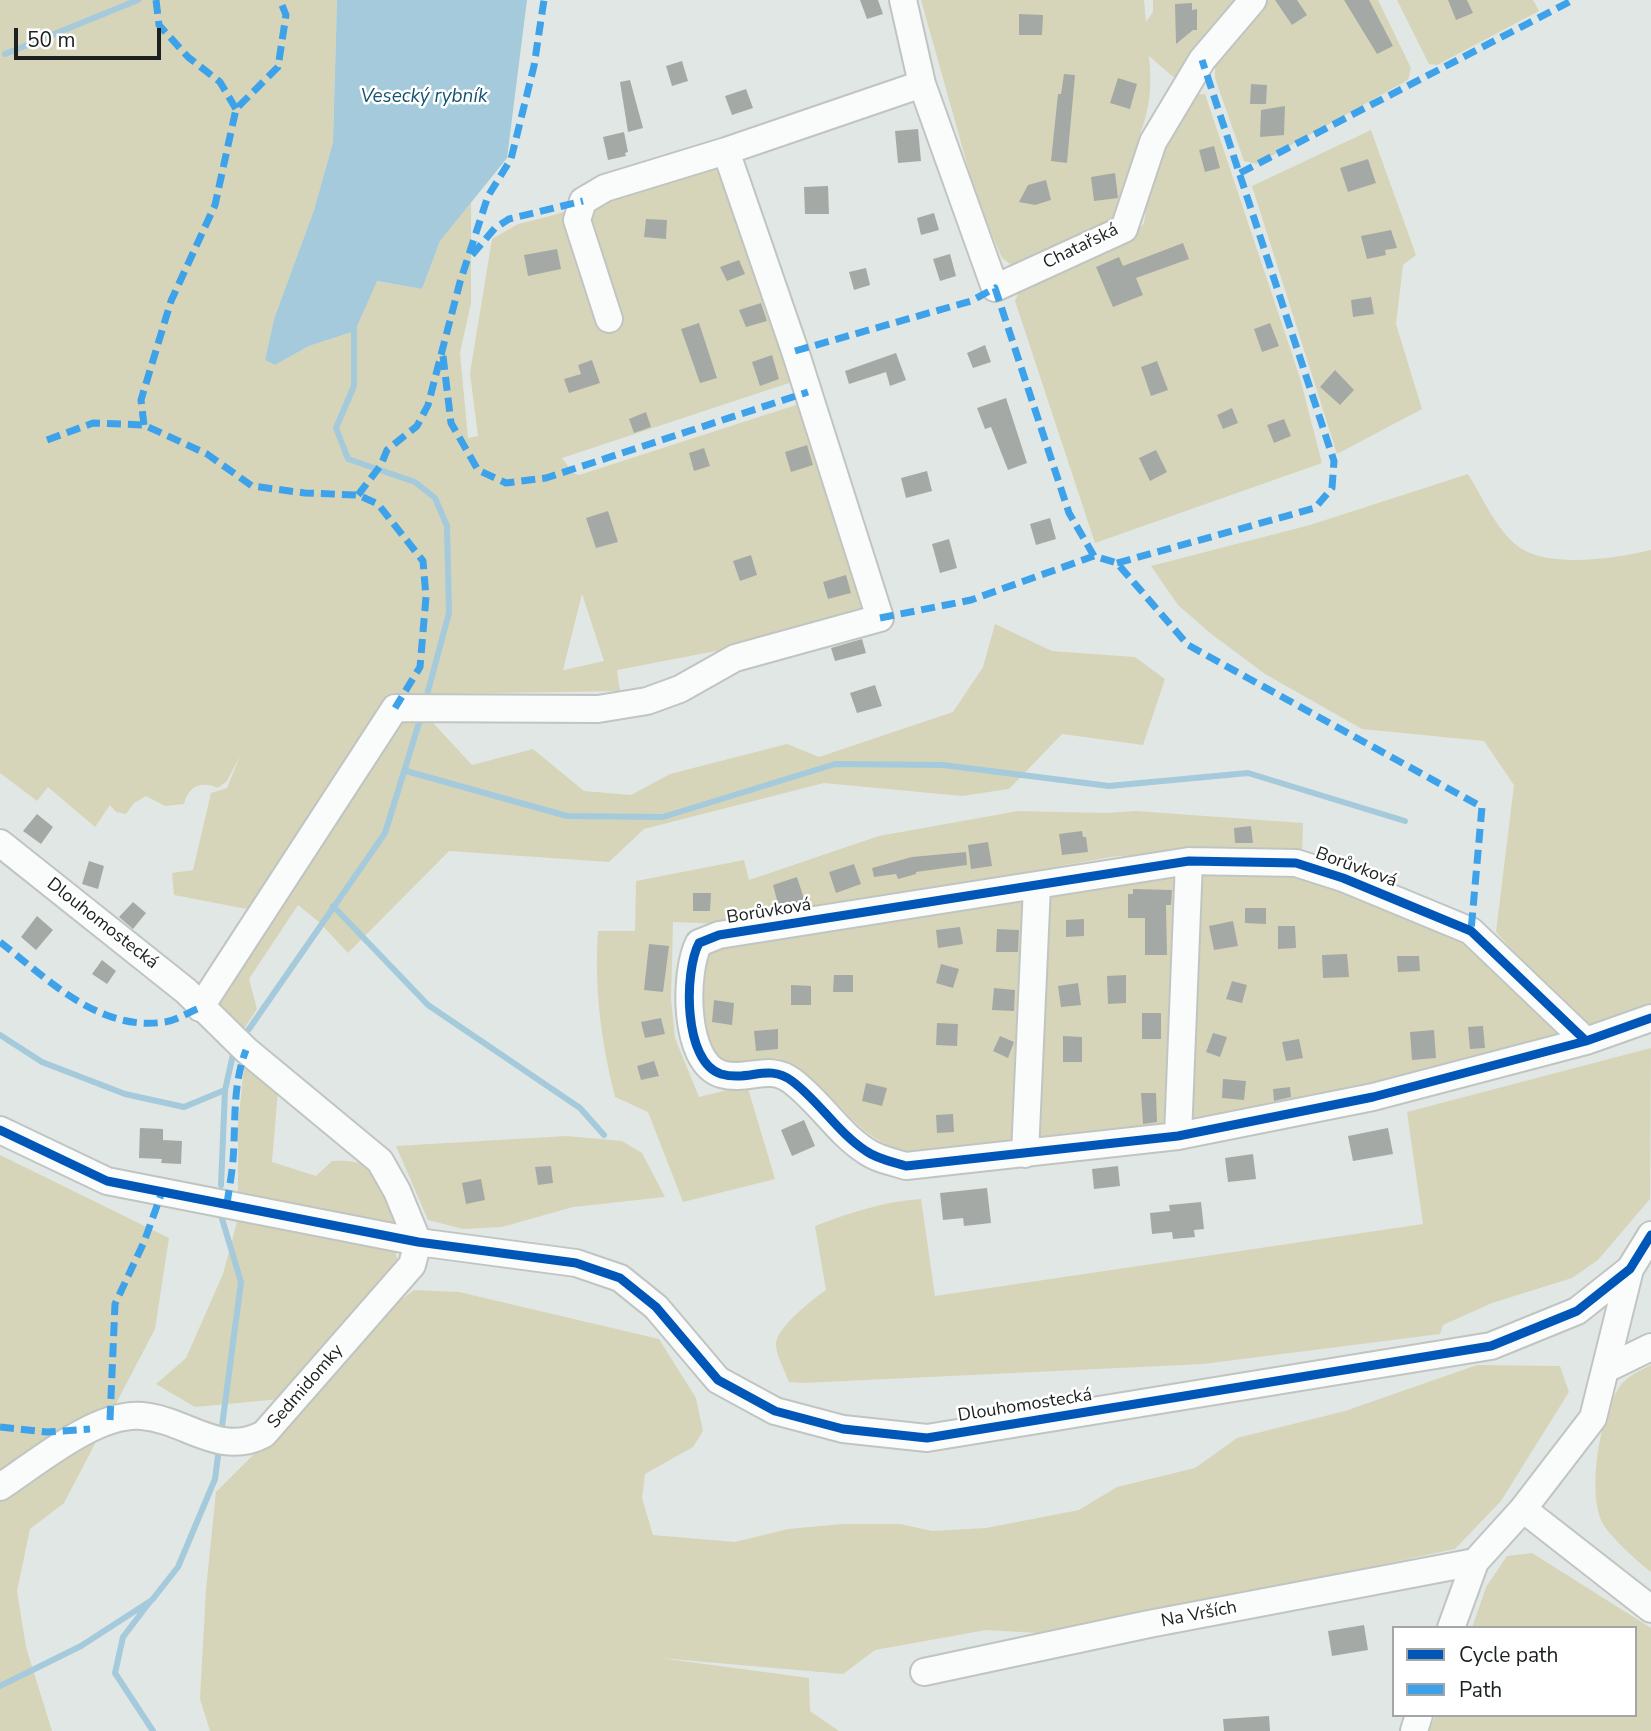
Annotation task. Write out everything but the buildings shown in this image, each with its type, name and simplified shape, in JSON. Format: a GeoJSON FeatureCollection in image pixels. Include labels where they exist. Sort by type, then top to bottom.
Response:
{"type":"FeatureCollection","features":[{"type":"Feature","properties":{"kind":"street","name":"Chatařská"},"geometry":{"type":"LineString","coordinates":[[903,0],[922,84],[995,288],[1124,229],[1153,142],[1202,60],[1253,0]]}},
{"type":"Feature","properties":{"kind":"street"},"geometry":{"type":"LineString","coordinates":[[609,319],[577,220],[583,201],[606,188],[726,151],[922,84]]}},
{"type":"Feature","properties":{"kind":"street"},"geometry":{"type":"LineString","coordinates":[[200,1008],[395,708],[497,706],[598,709],[647,701],[680,689],[735,658],[880,618],[795,351],[726,151]]}},
{"type":"Feature","properties":{"kind":"street","name":"Dlouhomostecká"},"geometry":{"type":"LineString","coordinates":[[0,843],[186,991],[200,1008],[246,1051],[380,1161],[397,1191],[418,1242]]}},
{"type":"Feature","properties":{"kind":"street"},"geometry":{"type":"LineString","coordinates":[[1178,1136],[1189,862]]}},
{"type":"Feature","properties":{"kind":"street","name":"Borůvková"},"geometry":{"type":"LineString","coordinates":[[1586,1041],[1471,932],[1343,878],[1296,863],[1189,862],[719,936],[699,943],[693,955],[690,993],[692,1030],[704,1061],[719,1073],[739,1077],[775,1071],[792,1081],[865,1151],[906,1166],[1178,1136],[1373,1097],[1586,1041],[1651,1018]]}},
{"type":"Feature","properties":{"kind":"street"},"geometry":{"type":"LineString","coordinates":[[1024,1154],[1037,886]]}},
{"type":"Feature","properties":{"kind":"street","name":"Dlouhomostecká"},"geometry":{"type":"LineString","coordinates":[[0,1130],[107,1181],[418,1242],[576,1263],[621,1278],[656,1307],[718,1380],[775,1411],[844,1429],[927,1437],[1492,1346],[1577,1311],[1630,1269],[1651,1235]]}},
{"type":"Feature","properties":{"kind":"street","name":"Sedmidomky"},"geometry":{"type":"LineString","coordinates":[[0,1487],[90,1429],[110,1420],[141,1415],[232,1444],[249,1442],[264,1434],[412,1265],[418,1242]]}},
{"type":"Feature","properties":{"kind":"street"},"geometry":{"type":"LineString","coordinates":[[1452,1626],[1475,1562],[1523,1509],[1593,1418],[1608,1368],[1630,1269]]}},
{"type":"Feature","properties":{"kind":"street"},"geometry":{"type":"LineString","coordinates":[[1608,1368],[1651,1347]]}},
{"type":"Feature","properties":{"kind":"street"},"geometry":{"type":"LineString","coordinates":[[1523,1509],[1651,1609]]}},
{"type":"Feature","properties":{"kind":"street","name":"Na Vrších"},"geometry":{"type":"LineString","coordinates":[[924,1672],[972,1664],[1149,1624],[1475,1562]]}},
{"type":"Feature","properties":{"kind":"shaded area"},"geometry":{"type":"Polygon","coordinates":[[[0,0],[337,0],[333,142],[314,210],[274,319],[265,360],[275,365],[309,346],[355,331],[376,281],[422,289],[440,241],[471,202],[471,303],[460,353],[468,438],[478,436],[470,373],[492,239],[518,224],[712,164],[724,170],[792,371],[789,383],[562,458],[573,473],[579,475],[796,405],[803,408],[863,607],[858,615],[737,647],[617,670],[620,691],[435,694],[424,713],[472,765],[533,749],[584,791],[631,795],[670,774],[787,744],[819,757],[953,712],[983,667],[995,624],[1052,651],[1135,657],[1165,679],[1143,745],[1062,734],[1009,789],[962,796],[824,783],[644,829],[609,862],[449,851],[348,953],[319,922],[298,905],[249,979],[257,1009],[239,1036],[213,1004],[252,910],[174,895],[172,873],[193,870],[211,793],[227,788],[240,756],[227,781],[218,788],[196,786],[189,792],[184,804],[165,806],[146,796],[134,803],[126,814],[116,812],[110,805],[95,827],[48,787],[37,801],[0,773],[0,0]],[[582,594],[563,670],[604,661],[582,594]]]}},
{"type":"Feature","properties":{"kind":"shaded area"},"geometry":{"type":"Polygon","coordinates":[[[921,0],[1144,0],[1146,22],[1153,12],[1153,0],[1245,0],[1178,81],[1149,56],[1150,88],[1147,112],[1123,201],[1112,222],[1012,265],[1002,258],[978,203],[921,0]]]}},
{"type":"Feature","properties":{"kind":"shaded area"},"geometry":{"type":"Polygon","coordinates":[[[1261,0],[1378,0],[1411,68],[1408,80],[1257,164],[1244,161],[1215,78],[1215,63],[1261,0]]]}},
{"type":"Feature","properties":{"kind":"shaded area"},"geometry":{"type":"Polygon","coordinates":[[[1397,0],[1533,0],[1539,11],[1437,65],[1429,64],[1397,0]]]}},
{"type":"Feature","properties":{"kind":"shaded area"},"geometry":{"type":"Polygon","coordinates":[[[1205,94],[1300,378],[1322,463],[1095,543],[1015,301],[1021,287],[1131,239],[1144,223],[1153,165],[1193,95],[1205,94]]]}},
{"type":"Feature","properties":{"kind":"shaded area"},"geometry":{"type":"Polygon","coordinates":[[[1371,130],[1416,255],[1403,265],[1396,324],[1422,409],[1337,454],[1252,186],[1371,130]]]}},
{"type":"Feature","properties":{"kind":"shaded area"},"geometry":{"type":"Polygon","coordinates":[[[1468,474],[1506,534],[1522,549],[1535,555],[1586,560],[1651,550],[1651,1003],[1594,1025],[1573,1018],[1496,932],[1514,785],[1484,741],[1362,729],[1265,674],[1210,633],[1178,605],[1151,566],[1310,525],[1468,474]]]}},
{"type":"Feature","properties":{"kind":"shaded area"},"geometry":{"type":"Polygon","coordinates":[[[1018,811],[1136,811],[1303,823],[1302,852],[1207,849],[1110,857],[872,901],[721,924],[673,922],[671,999],[675,1038],[699,1097],[747,1085],[775,1179],[683,1202],[648,1112],[615,1097],[602,1035],[597,973],[598,931],[635,931],[636,881],[744,860],[749,880],[879,836],[1018,811]]]}},
{"type":"Feature","properties":{"kind":"shaded area"},"geometry":{"type":"Polygon","coordinates":[[[1190,875],[1294,876],[1338,890],[1466,944],[1565,1036],[1370,1084],[1176,1123],[907,1152],[889,1146],[860,1127],[826,1092],[787,1062],[768,1058],[743,1063],[728,1062],[715,1053],[709,1042],[703,1019],[706,959],[709,954],[723,948],[1190,875]]]}},
{"type":"Feature","properties":{"kind":"shaded area"},"geometry":{"type":"Polygon","coordinates":[[[1651,1048],[1650,1199],[1598,1260],[1572,1278],[1492,1303],[1443,1325],[1440,1334],[1203,1364],[803,1383],[789,1382],[779,1359],[776,1346],[781,1331],[795,1315],[826,1290],[815,1226],[828,1221],[881,1205],[921,1199],[935,1296],[1423,1224],[1407,1112],[1651,1048]]]}},
{"type":"Feature","properties":{"kind":"shaded area"},"geometry":{"type":"Polygon","coordinates":[[[244,1066],[278,1090],[272,1162],[316,1176],[332,1161],[362,1164],[380,1178],[403,1229],[238,1194],[238,1125],[244,1066]]]}},
{"type":"Feature","properties":{"kind":"shaded area"},"geometry":{"type":"Polygon","coordinates":[[[566,1136],[622,1141],[642,1153],[665,1197],[573,1207],[502,1227],[463,1229],[428,1220],[396,1146],[566,1136]]]}},
{"type":"Feature","properties":{"kind":"shaded area"},"geometry":{"type":"Polygon","coordinates":[[[0,1155],[169,1238],[155,1329],[64,1503],[30,1529],[17,1591],[26,1647],[52,1731],[0,1731],[0,1155]]]}},
{"type":"Feature","properties":{"kind":"shaded area"},"geometry":{"type":"Polygon","coordinates":[[[238,1218],[395,1251],[399,1266],[281,1399],[195,1407],[156,1384],[186,1358],[223,1274],[238,1218]]]}},
{"type":"Feature","properties":{"kind":"shaded area"},"geometry":{"type":"Polygon","coordinates":[[[414,1290],[459,1292],[659,1339],[696,1398],[703,1431],[693,1447],[645,1474],[642,1498],[653,1535],[735,1542],[788,1529],[842,1524],[900,1524],[932,1531],[986,1528],[1079,1510],[1117,1487],[1195,1468],[1237,1438],[1345,1411],[1477,1365],[1560,1366],[1569,1392],[1501,1501],[1455,1549],[1057,1634],[986,1630],[875,1650],[843,1674],[660,1658],[809,1678],[810,1711],[839,1731],[210,1731],[200,1699],[206,1589],[216,1492],[305,1403],[369,1324],[414,1290]]]}},
{"type":"Feature","properties":{"kind":"shaded area"},"geometry":{"type":"Polygon","coordinates":[[[1651,1365],[1651,1572],[1610,1534],[1602,1522],[1598,1508],[1596,1472],[1602,1433],[1613,1399],[1626,1379],[1651,1365]]]}},
{"type":"Feature","properties":{"kind":"shaded area"},"geometry":{"type":"Polygon","coordinates":[[[1532,1553],[1651,1628],[1651,1731],[1429,1731],[1435,1717],[1637,1717],[1637,1626],[1473,1626],[1486,1587],[1507,1556],[1532,1553]]]}},
{"type":"Feature","properties":{"kind":"water","name":"Vesecký rybník"},"geometry":{"type":"Polygon","coordinates":[[[337,0],[527,0],[507,158],[440,241],[422,289],[377,281],[355,331],[309,346],[275,365],[265,360],[274,319],[314,210],[333,142],[337,0]]]}},
{"type":"Feature","properties":{"kind":"waterway"},"geometry":{"type":"LineString","coordinates":[[5,54],[138,0]]}},
{"type":"Feature","properties":{"kind":"waterway"},"geometry":{"type":"LineString","coordinates":[[354,324],[354,386],[336,428],[348,459],[415,482],[435,498],[447,526],[449,613],[428,691]]}},
{"type":"Feature","properties":{"kind":"waterway"},"geometry":{"type":"LineString","coordinates":[[249,1029],[385,833],[419,723]]}},
{"type":"Feature","properties":{"kind":"waterway"},"geometry":{"type":"LineString","coordinates":[[406,771],[567,816],[663,817],[835,764],[943,765],[1109,786],[1248,773],[1405,821]]}},
{"type":"Feature","properties":{"kind":"waterway"},"geometry":{"type":"LineString","coordinates":[[333,906],[428,1005],[580,1108],[604,1135]]}},
{"type":"Feature","properties":{"kind":"waterway"},"geometry":{"type":"LineString","coordinates":[[0,1035],[42,1062],[125,1094],[184,1107],[225,1090]]}},
{"type":"Feature","properties":{"kind":"waterway"},"geometry":{"type":"LineString","coordinates":[[221,1185],[225,1090],[234,1050]]}},
{"type":"Feature","properties":{"kind":"waterway"},"geometry":{"type":"LineString","coordinates":[[220,1212],[241,1282],[222,1426]]}},
{"type":"Feature","properties":{"kind":"waterway"},"geometry":{"type":"LineString","coordinates":[[0,1686],[81,1646],[152,1600],[178,1567],[215,1479],[218,1456]]}},
{"type":"Feature","properties":{"kind":"waterway"},"geometry":{"type":"LineString","coordinates":[[149,1603],[123,1637],[115,1673],[153,1731]]}},
{"type":"Feature","properties":{"kind":"marked path"},"geometry":{"type":"LineString","coordinates":[[156,0],[159,25],[188,57],[220,82],[236,109]]}},
{"type":"Feature","properties":{"kind":"marked path"},"geometry":{"type":"LineString","coordinates":[[144,425],[141,400],[171,301],[215,205],[236,109],[278,67],[286,15],[280,0]]}},
{"type":"Feature","properties":{"kind":"marked path"},"geometry":{"type":"LineString","coordinates":[[358,495],[381,465],[387,450],[417,426],[428,405],[460,282],[488,196],[511,159],[534,66],[544,0]]}},
{"type":"Feature","properties":{"kind":"marked path"},"geometry":{"type":"LineString","coordinates":[[1240,173],[1573,0]]}},
{"type":"Feature","properties":{"kind":"marked path"},"geometry":{"type":"LineString","coordinates":[[1117,563],[1315,508],[1332,488],[1334,461],[1202,60]]}},
{"type":"Feature","properties":{"kind":"marked path"},"geometry":{"type":"LineString","coordinates":[[472,255],[495,228],[509,219],[583,201]]}},
{"type":"Feature","properties":{"kind":"marked path"},"geometry":{"type":"LineString","coordinates":[[795,351],[971,301],[995,288],[1069,513],[1094,556],[1117,563],[1188,645],[1482,807],[1471,931]]}},
{"type":"Feature","properties":{"kind":"marked path"},"geometry":{"type":"LineString","coordinates":[[443,356],[451,423],[478,470],[506,483],[546,478],[808,392]]}},
{"type":"Feature","properties":{"kind":"marked path"},"geometry":{"type":"LineString","coordinates":[[47,440],[93,423],[144,425],[207,454],[252,486],[305,493],[358,495],[378,504],[423,561],[426,597],[420,667],[395,708]]}},
{"type":"Feature","properties":{"kind":"marked path"},"geometry":{"type":"LineString","coordinates":[[880,618],[971,600],[1094,556]]}},
{"type":"Feature","properties":{"kind":"marked path"},"geometry":{"type":"LineString","coordinates":[[0,942],[56,987],[97,1011],[118,1019],[141,1023],[165,1022],[200,1008]]}},
{"type":"Feature","properties":{"kind":"marked path"},"geometry":{"type":"LineString","coordinates":[[227,1204],[233,1160],[238,1077],[246,1050]]}},
{"type":"Feature","properties":{"kind":"marked path"},"geometry":{"type":"LineString","coordinates":[[110,1420],[115,1304],[144,1242],[162,1192]]}},
{"type":"Feature","properties":{"kind":"marked path"},"geometry":{"type":"LineString","coordinates":[[0,1427],[47,1432],[90,1429]]}},
{"type":"Feature","properties":{"kind":"cycle path"},"geometry":{"type":"LineString","coordinates":[[1586,1041],[1373,1097],[1178,1136],[906,1166],[875,1156],[856,1144],[802,1089],[783,1076],[775,1073],[731,1076],[721,1074],[709,1066],[699,1052],[693,1035],[689,994],[694,956],[699,943],[719,935],[1189,861],[1296,863],[1343,878],[1471,931],[1586,1041],[1651,1018]]}},
{"type":"Feature","properties":{"kind":"cycle path"},"geometry":{"type":"LineString","coordinates":[[0,1130],[107,1181],[418,1242],[576,1263],[620,1278],[656,1307],[718,1380],[775,1411],[843,1429],[927,1438],[1491,1346],[1577,1311],[1630,1269],[1651,1235]]}}]}
